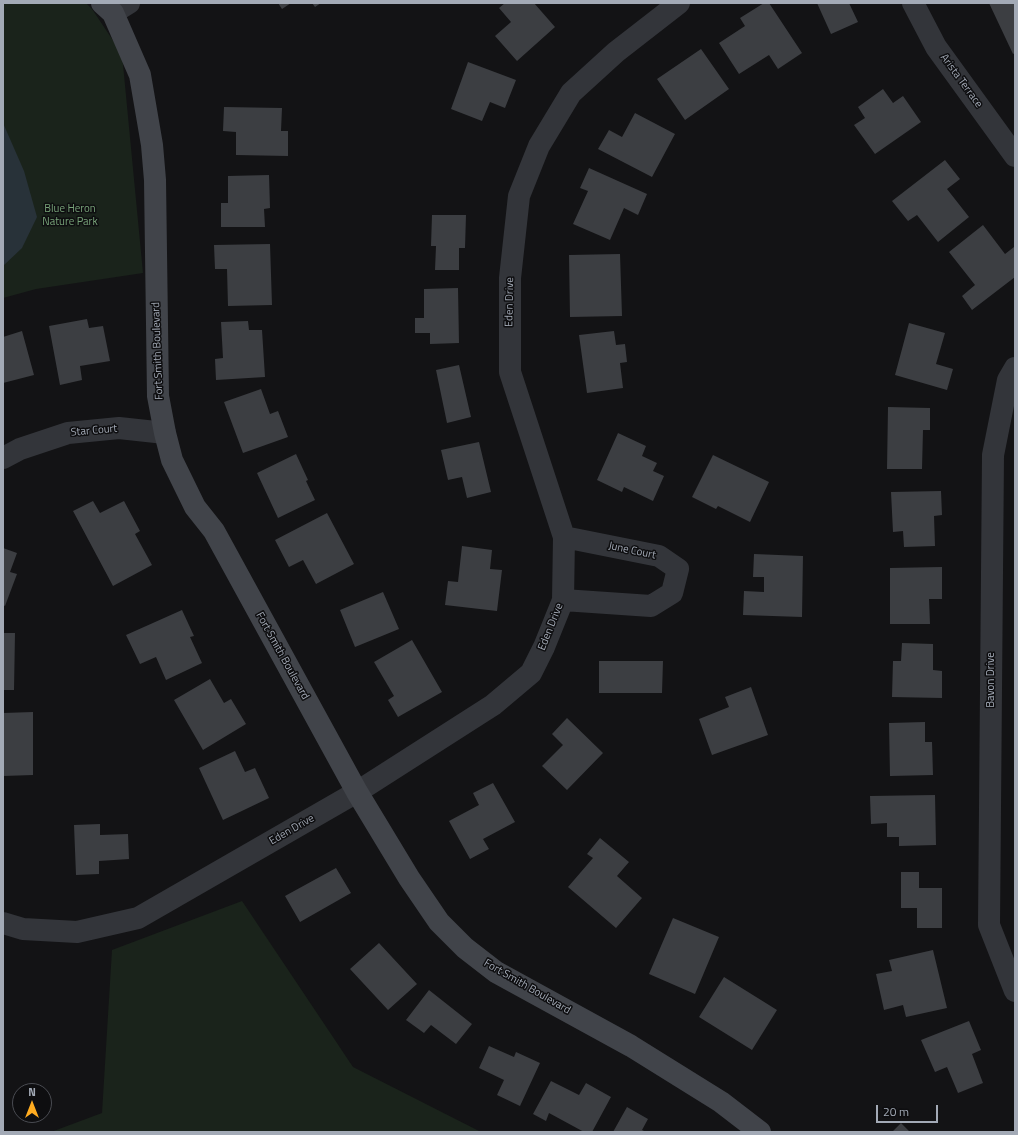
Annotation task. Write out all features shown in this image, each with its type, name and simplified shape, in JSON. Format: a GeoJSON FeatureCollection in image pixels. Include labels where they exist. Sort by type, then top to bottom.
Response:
{"type":"FeatureCollection","features":[{"type":"Feature","properties":{"kind":"street","name":"Eden Drive"},"geometry":{"type":"LineString","coordinates":[[3,923],[23,929],[77,932],[138,918],[357,792],[493,705],[531,673],[544,648],[562,600],[564,537],[510,372],[510,278],[519,196],[539,146],[571,93],[616,52],[679,3]]}},
{"type":"Feature","properties":{"kind":"street","name":"Arista Terrace"},"geometry":{"type":"LineString","coordinates":[[913,3],[936,47],[1015,156]]}},
{"type":"Feature","properties":{"kind":"street","name":"Fort Smith Boulevard"},"geometry":{"type":"LineString","coordinates":[[115,6],[140,75],[152,145],[155,180],[158,396],[172,460],[195,507],[214,531],[357,792],[409,878],[439,922],[465,948],[496,972],[631,1046],[721,1102],[760,1132]]}},
{"type":"Feature","properties":{"kind":"street","name":"Bavon Drive"},"geometry":{"type":"LineString","coordinates":[[1015,368],[1008,380],[993,455],[990,925],[1015,990]]}},
{"type":"Feature","properties":{"kind":"street","name":"Star Court"},"geometry":{"type":"LineString","coordinates":[[3,458],[20,449],[68,433],[119,428],[165,433]]}},
{"type":"Feature","properties":{"kind":"street","name":"June Court"},"geometry":{"type":"LineString","coordinates":[[562,600],[650,606],[672,593],[678,568],[659,556],[564,537]]}},
{"type":"Feature","properties":{"kind":"green space","name":"Blue Heron Nature Park"},"geometry":{"type":"Polygon","coordinates":[[[3,3],[86,3],[92,9],[122,54],[143,273],[36,289],[3,298],[3,3]]]}},
{"type":"Feature","properties":{"kind":"green space"},"geometry":{"type":"Polygon","coordinates":[[[242,901],[353,1067],[481,1132],[51,1132],[102,1113],[112,950],[242,901]]]}},
{"type":"Feature","properties":{"kind":"shaded area"},"geometry":{"type":"Polygon","coordinates":[[[3,123],[24,171],[37,217],[22,248],[3,266],[3,123]]]}},
{"type":"Feature","properties":{"kind":"building"},"geometry":{"type":"Polygon","coordinates":[[[278,3],[291,3],[282,9],[278,3]]]}},
{"type":"Feature","properties":{"kind":"building"},"geometry":{"type":"Polygon","coordinates":[[[312,3],[321,3],[315,7],[312,3]]]}},
{"type":"Feature","properties":{"kind":"building"},"geometry":{"type":"Polygon","coordinates":[[[505,3],[534,3],[555,27],[517,61],[495,36],[511,22],[499,8],[505,3]]]}},
{"type":"Feature","properties":{"kind":"building"},"geometry":{"type":"Polygon","coordinates":[[[764,3],[769,3],[802,53],[778,69],[769,55],[739,74],[719,43],[745,26],[740,18],[764,3]]]}},
{"type":"Feature","properties":{"kind":"building"},"geometry":{"type":"Polygon","coordinates":[[[817,3],[849,3],[858,22],[831,34],[817,3]]]}},
{"type":"Feature","properties":{"kind":"building"},"geometry":{"type":"Polygon","coordinates":[[[989,3],[1015,3],[1015,53],[1013,54],[989,3]]]}},
{"type":"Feature","properties":{"kind":"building"},"geometry":{"type":"Polygon","coordinates":[[[701,49],[729,89],[685,120],[657,79],[701,49]]]}},
{"type":"Feature","properties":{"kind":"building"},"geometry":{"type":"Polygon","coordinates":[[[468,62],[516,80],[505,108],[490,102],[482,121],[451,109],[468,62]]]}},
{"type":"Feature","properties":{"kind":"building"},"geometry":{"type":"Polygon","coordinates":[[[883,89],[893,103],[903,96],[921,122],[875,154],[854,125],[865,118],[858,107],[883,89]]]}},
{"type":"Feature","properties":{"kind":"building"},"geometry":{"type":"Polygon","coordinates":[[[224,107],[282,108],[281,131],[288,131],[288,156],[236,155],[236,132],[223,131],[224,107]]]}},
{"type":"Feature","properties":{"kind":"building"},"geometry":{"type":"Polygon","coordinates":[[[635,113],[675,134],[652,177],[598,149],[609,130],[622,137],[635,113]]]}},
{"type":"Feature","properties":{"kind":"building"},"geometry":{"type":"Polygon","coordinates":[[[945,160],[960,179],[947,189],[969,217],[938,242],[917,215],[908,221],[892,201],[945,160]]]}},
{"type":"Feature","properties":{"kind":"building"},"geometry":{"type":"Polygon","coordinates":[[[589,168],[647,194],[638,215],[624,208],[610,240],[573,224],[588,191],[580,188],[589,168]]]}},
{"type":"Feature","properties":{"kind":"building"},"geometry":{"type":"Polygon","coordinates":[[[269,175],[270,208],[264,209],[265,227],[221,227],[221,203],[228,203],[228,176],[269,175]]]}},
{"type":"Feature","properties":{"kind":"building"},"geometry":{"type":"Polygon","coordinates":[[[432,215],[466,215],[465,248],[459,248],[459,270],[435,270],[436,246],[431,246],[432,215]]]}},
{"type":"Feature","properties":{"kind":"building"},"geometry":{"type":"Polygon","coordinates":[[[983,225],[1005,254],[1014,247],[1015,277],[972,310],[962,296],[975,285],[949,252],[983,225]]]}},
{"type":"Feature","properties":{"kind":"building"},"geometry":{"type":"Polygon","coordinates":[[[270,244],[272,305],[228,306],[227,269],[215,269],[214,245],[270,244]]]}},
{"type":"Feature","properties":{"kind":"building"},"geometry":{"type":"Polygon","coordinates":[[[620,254],[622,316],[570,317],[569,255],[620,254]]]}},
{"type":"Feature","properties":{"kind":"building"},"geometry":{"type":"Polygon","coordinates":[[[458,288],[459,343],[430,344],[430,333],[415,333],[415,318],[424,318],[424,289],[458,288]]]}},
{"type":"Feature","properties":{"kind":"building"},"geometry":{"type":"Polygon","coordinates":[[[87,319],[89,328],[103,326],[110,361],[80,366],[82,380],[60,385],[49,326],[87,319]]]}},
{"type":"Feature","properties":{"kind":"building"},"geometry":{"type":"Polygon","coordinates":[[[248,321],[249,330],[262,330],[265,377],[216,380],[215,359],[223,358],[221,322],[248,321]]]}},
{"type":"Feature","properties":{"kind":"building"},"geometry":{"type":"Polygon","coordinates":[[[909,323],[945,333],[936,364],[953,369],[947,390],[895,375],[909,323]]]}},
{"type":"Feature","properties":{"kind":"building"},"geometry":{"type":"Polygon","coordinates":[[[22,331],[34,375],[3,383],[3,337],[22,331]]]}},
{"type":"Feature","properties":{"kind":"building"},"geometry":{"type":"Polygon","coordinates":[[[614,331],[616,345],[625,344],[627,362],[620,363],[623,388],[587,393],[579,335],[614,331]]]}},
{"type":"Feature","properties":{"kind":"building"},"geometry":{"type":"Polygon","coordinates":[[[459,365],[471,417],[447,423],[436,370],[459,365]]]}},
{"type":"Feature","properties":{"kind":"building"},"geometry":{"type":"Polygon","coordinates":[[[261,389],[270,414],[278,411],[288,437],[243,453],[224,402],[261,389]]]}},
{"type":"Feature","properties":{"kind":"building"},"geometry":{"type":"Polygon","coordinates":[[[888,407],[930,408],[930,430],[923,430],[922,469],[887,469],[888,407]]]}},
{"type":"Feature","properties":{"kind":"building"},"geometry":{"type":"Polygon","coordinates":[[[618,433],[646,446],[642,456],[657,463],[653,471],[664,476],[653,501],[624,487],[622,492],[597,480],[618,433]]]}},
{"type":"Feature","properties":{"kind":"building"},"geometry":{"type":"Polygon","coordinates":[[[479,442],[491,492],[467,498],[462,477],[448,480],[441,450],[479,442]]]}},
{"type":"Feature","properties":{"kind":"building"},"geometry":{"type":"Polygon","coordinates":[[[296,454],[315,500],[278,518],[257,473],[296,454]]]}},
{"type":"Feature","properties":{"kind":"building"},"geometry":{"type":"Polygon","coordinates":[[[713,455],[769,482],[750,522],[718,506],[716,509],[692,497],[713,455]]]}},
{"type":"Feature","properties":{"kind":"building"},"geometry":{"type":"Polygon","coordinates":[[[941,491],[942,515],[934,516],[935,546],[904,547],[903,531],[893,532],[891,492],[941,491]]]}},
{"type":"Feature","properties":{"kind":"building"},"geometry":{"type":"Polygon","coordinates":[[[93,501],[100,513],[124,501],[140,531],[135,534],[152,565],[113,586],[73,511],[93,501]]]}},
{"type":"Feature","properties":{"kind":"building"},"geometry":{"type":"Polygon","coordinates":[[[327,513],[354,564],[316,584],[303,560],[289,567],[275,540],[327,513]]]}},
{"type":"Feature","properties":{"kind":"building"},"geometry":{"type":"Polygon","coordinates":[[[462,546],[492,550],[490,569],[502,570],[497,611],[445,605],[448,581],[458,582],[462,546]]]}},
{"type":"Feature","properties":{"kind":"building"},"geometry":{"type":"Polygon","coordinates":[[[3,548],[17,553],[10,572],[17,574],[5,606],[3,605],[3,548]]]}},
{"type":"Feature","properties":{"kind":"building"},"geometry":{"type":"Polygon","coordinates":[[[754,554],[803,556],[802,617],[743,615],[744,591],[764,592],[764,577],[753,577],[754,554]]]}},
{"type":"Feature","properties":{"kind":"building"},"geometry":{"type":"Polygon","coordinates":[[[942,567],[942,599],[929,599],[930,624],[890,624],[890,568],[942,567]]]}},
{"type":"Feature","properties":{"kind":"building"},"geometry":{"type":"Polygon","coordinates":[[[383,592],[399,629],[355,647],[340,610],[383,592]]]}},
{"type":"Feature","properties":{"kind":"building"},"geometry":{"type":"Polygon","coordinates":[[[182,610],[194,636],[190,637],[202,663],[166,680],[156,657],[140,664],[126,635],[182,610]]]}},
{"type":"Feature","properties":{"kind":"building"},"geometry":{"type":"Polygon","coordinates":[[[3,633],[15,633],[14,690],[3,690],[3,633]]]}},
{"type":"Feature","properties":{"kind":"building"},"geometry":{"type":"Polygon","coordinates":[[[412,640],[442,692],[398,717],[388,700],[394,696],[374,662],[412,640]]]}},
{"type":"Feature","properties":{"kind":"building"},"geometry":{"type":"Polygon","coordinates":[[[902,643],[933,644],[933,670],[942,671],[942,698],[892,697],[893,661],[901,661],[902,643]]]}},
{"type":"Feature","properties":{"kind":"building"},"geometry":{"type":"Polygon","coordinates":[[[599,661],[663,661],[662,693],[599,693],[599,661]]]}},
{"type":"Feature","properties":{"kind":"building"},"geometry":{"type":"Polygon","coordinates":[[[210,679],[224,703],[231,699],[246,724],[203,750],[174,700],[210,679]]]}},
{"type":"Feature","properties":{"kind":"building"},"geometry":{"type":"Polygon","coordinates":[[[751,687],[768,735],[712,755],[699,719],[729,707],[725,697],[751,687]]]}},
{"type":"Feature","properties":{"kind":"building"},"geometry":{"type":"Polygon","coordinates":[[[33,712],[33,775],[3,776],[3,713],[33,712]]]}},
{"type":"Feature","properties":{"kind":"building"},"geometry":{"type":"Polygon","coordinates":[[[567,718],[603,753],[567,790],[542,766],[563,745],[552,734],[567,718]]]}},
{"type":"Feature","properties":{"kind":"building"},"geometry":{"type":"Polygon","coordinates":[[[925,722],[925,742],[932,742],[933,775],[890,776],[889,723],[925,722]]]}},
{"type":"Feature","properties":{"kind":"building"},"geometry":{"type":"Polygon","coordinates":[[[235,751],[245,772],[255,768],[269,798],[223,820],[199,768],[235,751]]]}},
{"type":"Feature","properties":{"kind":"building"},"geometry":{"type":"Polygon","coordinates":[[[493,783],[515,822],[483,839],[489,849],[470,859],[449,821],[479,805],[473,793],[493,783]]]}},
{"type":"Feature","properties":{"kind":"building"},"geometry":{"type":"Polygon","coordinates":[[[935,795],[936,845],[899,846],[899,837],[887,837],[887,823],[871,824],[870,796],[935,795]]]}},
{"type":"Feature","properties":{"kind":"building"},"geometry":{"type":"Polygon","coordinates":[[[100,824],[100,835],[128,834],[129,859],[99,861],[99,874],[76,875],[74,825],[100,824]]]}},
{"type":"Feature","properties":{"kind":"building"},"geometry":{"type":"Polygon","coordinates":[[[600,838],[629,862],[617,876],[642,898],[616,928],[568,887],[593,858],[587,854],[600,838]]]}},
{"type":"Feature","properties":{"kind":"building"},"geometry":{"type":"Polygon","coordinates":[[[336,868],[351,893],[300,922],[285,896],[336,868]]]}},
{"type":"Feature","properties":{"kind":"building"},"geometry":{"type":"Polygon","coordinates":[[[901,872],[919,872],[919,888],[942,888],[942,928],[917,928],[917,908],[901,908],[901,872]]]}},
{"type":"Feature","properties":{"kind":"building"},"geometry":{"type":"Polygon","coordinates":[[[673,918],[719,937],[695,994],[649,974],[673,918]]]}},
{"type":"Feature","properties":{"kind":"building"},"geometry":{"type":"Polygon","coordinates":[[[379,943],[417,984],[388,1010],[350,969],[379,943]]]}},
{"type":"Feature","properties":{"kind":"building"},"geometry":{"type":"Polygon","coordinates":[[[933,950],[947,1008],[906,1017],[903,1005],[884,1010],[876,974],[892,971],[889,960],[933,950]]]}},
{"type":"Feature","properties":{"kind":"building"},"geometry":{"type":"Polygon","coordinates":[[[724,977],[777,1010],[752,1050],[699,1017],[724,977]]]}},
{"type":"Feature","properties":{"kind":"building"},"geometry":{"type":"Polygon","coordinates":[[[429,990],[472,1024],[456,1044],[431,1025],[424,1033],[406,1020],[429,990]]]}},
{"type":"Feature","properties":{"kind":"building"},"geometry":{"type":"Polygon","coordinates":[[[969,1021],[981,1050],[972,1054],[983,1083],[958,1093],[947,1067],[935,1072],[921,1040],[969,1021]]]}},
{"type":"Feature","properties":{"kind":"building"},"geometry":{"type":"Polygon","coordinates":[[[489,1046],[514,1057],[516,1052],[540,1063],[520,1106],[497,1095],[504,1080],[479,1068],[489,1046]]]}},
{"type":"Feature","properties":{"kind":"building"},"geometry":{"type":"Polygon","coordinates":[[[551,1081],[579,1095],[586,1083],[611,1097],[592,1132],[584,1132],[549,1113],[546,1121],[533,1114],[551,1081]]]}},
{"type":"Feature","properties":{"kind":"building"},"geometry":{"type":"Polygon","coordinates":[[[627,1107],[648,1119],[642,1130],[646,1132],[613,1132],[627,1107]]]}},
{"type":"Feature","properties":{"kind":"building"},"geometry":{"type":"Polygon","coordinates":[[[901,1123],[910,1132],[892,1132],[901,1123]]]}}]}
